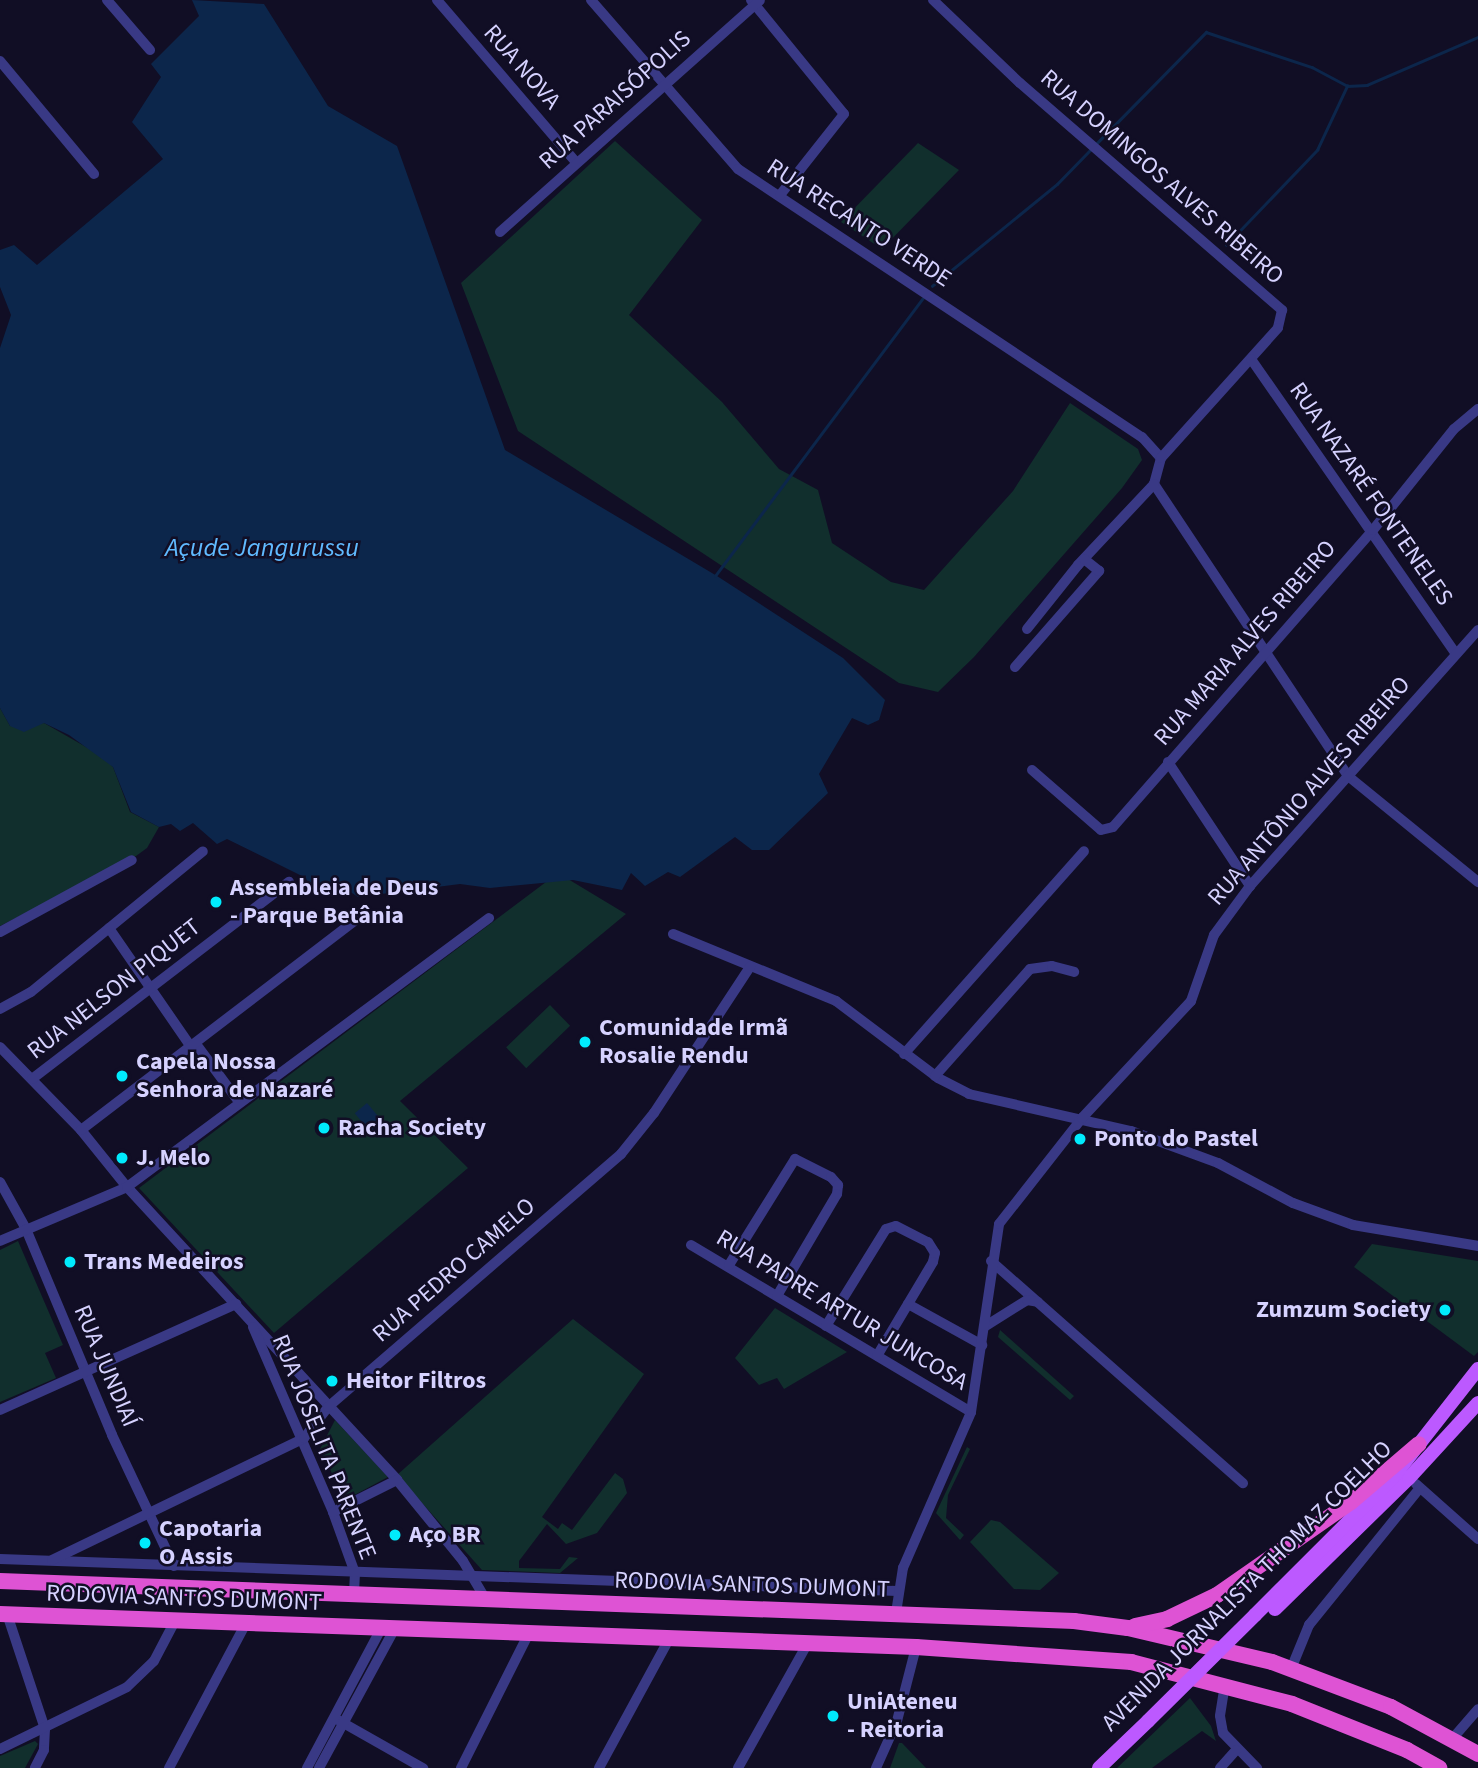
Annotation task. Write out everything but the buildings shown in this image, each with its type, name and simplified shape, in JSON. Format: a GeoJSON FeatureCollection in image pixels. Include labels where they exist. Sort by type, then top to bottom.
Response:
{"type":"FeatureCollection","features":[{"type":"Feature","properties":{"kind":"highway"},"geometry":{"type":"LineString","coordinates":[[1128,1628],[1167,1619],[1217,1595],[1351,1502],[1419,1444]]}},
{"type":"Feature","properties":{"kind":"highway","name":"RODOVIA SANTOS DUMONT"},"geometry":{"type":"LineString","coordinates":[[0,1581],[1014,1617],[1128,1628],[1291,1669],[1391,1707],[1453,1738],[1478,1754]]}},
{"type":"Feature","properties":{"kind":"highway","name":"RODOVIA SANTOS DUMONT"},"geometry":{"type":"LineString","coordinates":[[3,1614],[916,1647],[1131,1662],[1225,1684],[1351,1726],[1432,1766]]}},
{"type":"Feature","properties":{"kind":"main road","name":"AVENIDA JORNALISTA THOMAZ COELHO"},"geometry":{"type":"LineString","coordinates":[[1099,1768],[1258,1619],[1377,1494],[1478,1369]]}},
{"type":"Feature","properties":{"kind":"main road","name":"AVENIDA JORNALISTA THOMAZ COELHO"},"geometry":{"type":"LineString","coordinates":[[1258,1619],[1415,1483],[1478,1403]]}},
{"type":"Feature","properties":{"kind":"main road","name":"AVENIDA JORNALISTA THOMAZ COELHO"},"geometry":{"type":"LineString","coordinates":[[1110,1768],[1150,1723]]}},
{"type":"Feature","properties":{"kind":"street"},"geometry":{"type":"LineString","coordinates":[[107,0],[150,50]]}},
{"type":"Feature","properties":{"kind":"street","name":"RUA NOVA"},"geometry":{"type":"LineString","coordinates":[[437,0],[576,162]]}},
{"type":"Feature","properties":{"kind":"street","name":"RUA RECANTO VERDE"},"geometry":{"type":"LineString","coordinates":[[591,0],[717,150],[1142,437],[1161,458]]}},
{"type":"Feature","properties":{"kind":"street","name":"RUA DOMINGOS ALVES RIBEIRO"},"geometry":{"type":"LineString","coordinates":[[933,0],[1094,148],[1282,310],[1278,328],[1161,458]]}},
{"type":"Feature","properties":{"kind":"street"},"geometry":{"type":"LineString","coordinates":[[755,1],[843,112],[835,130],[780,195]]}},
{"type":"Feature","properties":{"kind":"street","name":"RUA PARAISÓPOLIS"},"geometry":{"type":"LineString","coordinates":[[500,232],[755,1]]}},
{"type":"Feature","properties":{"kind":"street"},"geometry":{"type":"LineString","coordinates":[[0,61],[94,174]]}},
{"type":"Feature","properties":{"kind":"street","name":"RUA NAZARÉ FONTENELES"},"geometry":{"type":"LineString","coordinates":[[1251,359],[1373,530],[1456,654]]}},
{"type":"Feature","properties":{"kind":"street","name":"RUA MARIA ALVES RIBEIRO"},"geometry":{"type":"LineString","coordinates":[[1031,770],[1105,831],[1373,530],[1454,429],[1478,409]]}},
{"type":"Feature","properties":{"kind":"street"},"geometry":{"type":"LineString","coordinates":[[1027,629],[1084,559],[1154,485],[1161,458]]}},
{"type":"Feature","properties":{"kind":"street"},"geometry":{"type":"LineString","coordinates":[[1154,485],[1348,776],[1478,881]]}},
{"type":"Feature","properties":{"kind":"street"},"geometry":{"type":"LineString","coordinates":[[1015,667],[1099,571],[1084,559]]}},
{"type":"Feature","properties":{"kind":"street","name":"RUA ANTÔNIO ALVES RIBEIRO"},"geometry":{"type":"LineString","coordinates":[[896,1613],[897,1591],[925,1514],[971,1412],[982,1345],[991,1261],[999,1224],[1082,1118],[1191,1001],[1207,948],[1250,886],[1478,630]]}},
{"type":"Feature","properties":{"kind":"street"},"geometry":{"type":"LineString","coordinates":[[1168,762],[1250,886]]}},
{"type":"Feature","properties":{"kind":"street"},"geometry":{"type":"LineString","coordinates":[[0,1009],[31,992],[203,851]]}},
{"type":"Feature","properties":{"kind":"street"},"geometry":{"type":"LineString","coordinates":[[904,1054],[1084,851]]}},
{"type":"Feature","properties":{"kind":"street"},"geometry":{"type":"LineString","coordinates":[[0,932],[132,860]]}},
{"type":"Feature","properties":{"kind":"street","name":"RUA NELSON PIQUET"},"geometry":{"type":"LineString","coordinates":[[32,1079],[289,882]]}},
{"type":"Feature","properties":{"kind":"street"},"geometry":{"type":"LineString","coordinates":[[0,1241],[127,1187],[239,1101],[489,918]]}},
{"type":"Feature","properties":{"kind":"street"},"geometry":{"type":"LineString","coordinates":[[81,1130],[357,919]]}},
{"type":"Feature","properties":{"kind":"street"},"geometry":{"type":"LineString","coordinates":[[109,928],[193,1046],[239,1101]]}},
{"type":"Feature","properties":{"kind":"street"},"geometry":{"type":"LineString","coordinates":[[673,934],[836,1001],[935,1076],[990,1102],[1082,1118],[1218,1163],[1321,1214],[1374,1229],[1478,1246]]}},
{"type":"Feature","properties":{"kind":"street","name":"RUA PEDRO CAMELO"},"geometry":{"type":"LineString","coordinates":[[0,1559],[52,1560],[303,1438],[328,1407],[621,1154],[654,1113],[750,967]]}},
{"type":"Feature","properties":{"kind":"street"},"geometry":{"type":"LineString","coordinates":[[935,1076],[1030,969],[1052,967],[1074,972]]}},
{"type":"Feature","properties":{"kind":"street","name":"RUA JOSELITA PARENTE"},"geometry":{"type":"LineString","coordinates":[[0,1047],[81,1130],[127,1187],[397,1480],[474,1577],[485,1598]]}},
{"type":"Feature","properties":{"kind":"street"},"geometry":{"type":"LineString","coordinates":[[729,1265],[793,1161],[804,1160],[836,1181],[837,1194],[777,1296]]}},
{"type":"Feature","properties":{"kind":"street","name":"RUA JUNDIAÍ"},"geometry":{"type":"LineString","coordinates":[[0,1182],[26,1229],[85,1373],[174,1566]]}},
{"type":"Feature","properties":{"kind":"street"},"geometry":{"type":"LineString","coordinates":[[827,1326],[891,1226],[903,1228],[933,1247],[929,1269],[877,1356]]}},
{"type":"Feature","properties":{"kind":"street","name":"RUA PADRE ARTUR JUNCOSA"},"geometry":{"type":"LineString","coordinates":[[691,1245],[729,1265],[971,1412]]}},
{"type":"Feature","properties":{"kind":"street"},"geometry":{"type":"LineString","coordinates":[[991,1261],[1243,1483]]}},
{"type":"Feature","properties":{"kind":"street"},"geometry":{"type":"LineString","coordinates":[[984,1327],[1027,1300],[1038,1303]]}},
{"type":"Feature","properties":{"kind":"street"},"geometry":{"type":"LineString","coordinates":[[0,1410],[236,1304]]}},
{"type":"Feature","properties":{"kind":"street"},"geometry":{"type":"LineString","coordinates":[[908,1304],[982,1345]]}},
{"type":"Feature","properties":{"kind":"street","name":"RUA JOSELITA PARENTE"},"geometry":{"type":"LineString","coordinates":[[248,1318],[303,1438],[333,1512],[355,1573],[354,1593]]}},
{"type":"Feature","properties":{"kind":"street"},"geometry":{"type":"LineString","coordinates":[[333,1512],[397,1480]]}},
{"type":"Feature","properties":{"kind":"street"},"geometry":{"type":"LineString","coordinates":[[1291,1669],[1309,1625],[1415,1483],[1478,1539]]}},
{"type":"Feature","properties":{"kind":"street"},"geometry":{"type":"LineString","coordinates":[[52,1560],[897,1591]]}},
{"type":"Feature","properties":{"kind":"street"},"geometry":{"type":"LineString","coordinates":[[3,1614],[45,1729],[44,1750],[35,1768]]}},
{"type":"Feature","properties":{"kind":"street"},"geometry":{"type":"LineString","coordinates":[[0,1749],[127,1687],[154,1661],[175,1621]]}},
{"type":"Feature","properties":{"kind":"street"},"geometry":{"type":"LineString","coordinates":[[169,1768],[246,1623]]}},
{"type":"Feature","properties":{"kind":"street"},"geometry":{"type":"LineString","coordinates":[[319,1768],[339,1721],[387,1629]]}},
{"type":"Feature","properties":{"kind":"street"},"geometry":{"type":"LineString","coordinates":[[461,1768],[528,1635]]}},
{"type":"Feature","properties":{"kind":"street"},"geometry":{"type":"LineString","coordinates":[[599,1768],[669,1639]]}},
{"type":"Feature","properties":{"kind":"street"},"geometry":{"type":"LineString","coordinates":[[738,1768],[808,1643]]}},
{"type":"Feature","properties":{"kind":"street"},"geometry":{"type":"LineString","coordinates":[[876,1768],[897,1721],[916,1647]]}},
{"type":"Feature","properties":{"kind":"street"},"geometry":{"type":"LineString","coordinates":[[1225,1684],[1220,1716],[1223,1733],[1236,1750],[1256,1768]]}},
{"type":"Feature","properties":{"kind":"street"},"geometry":{"type":"LineString","coordinates":[[1453,1738],[1478,1709]]}},
{"type":"Feature","properties":{"kind":"street"},"geometry":{"type":"LineString","coordinates":[[307,1768],[339,1721]]}},
{"type":"Feature","properties":{"kind":"street"},"geometry":{"type":"LineString","coordinates":[[339,1721],[423,1768]]}},
{"type":"Feature","properties":{"kind":"street"},"geometry":{"type":"LineString","coordinates":[[1220,1768],[1236,1750]]}},
{"type":"Feature","properties":{"kind":"green space"},"geometry":{"type":"Polygon","coordinates":[[[615,141],[702,220],[629,315],[722,402],[779,469],[818,490],[832,543],[891,582],[924,590],[1013,491],[1070,403],[1138,449],[1142,460],[1122,488],[974,657],[938,692],[899,683],[518,431],[461,283],[615,141]]]}},
{"type":"Feature","properties":{"kind":"green space"},"geometry":{"type":"Polygon","coordinates":[[[918,143],[959,170],[882,249],[841,222],[918,143]]]}},
{"type":"Feature","properties":{"kind":"green space"},"geometry":{"type":"Polygon","coordinates":[[[0,708],[10,726],[44,723],[100,755],[113,767],[130,812],[159,827],[147,848],[136,856],[0,926],[0,708]]]}},
{"type":"Feature","properties":{"kind":"green space","name":"Racha Society"},"geometry":{"type":"Polygon","coordinates":[[[558,873],[626,914],[400,1101],[468,1168],[274,1333],[139,1188],[558,873]]]}},
{"type":"Feature","properties":{"kind":"green space"},"geometry":{"type":"Polygon","coordinates":[[[550,1005],[570,1026],[526,1068],[506,1047],[550,1005]]]}},
{"type":"Feature","properties":{"kind":"green space"},"geometry":{"type":"Polygon","coordinates":[[[18,1241],[63,1345],[45,1353],[56,1378],[0,1402],[0,1250],[18,1241]]]}},
{"type":"Feature","properties":{"kind":"green space","name":"Zumzum Society"},"geometry":{"type":"Polygon","coordinates":[[[1372,1244],[1478,1261],[1478,1352],[1474,1356],[1354,1267],[1372,1244]]]}},
{"type":"Feature","properties":{"kind":"green space"},"geometry":{"type":"Polygon","coordinates":[[[775,1308],[847,1352],[784,1389],[777,1378],[759,1385],[735,1358],[775,1308]]]}},
{"type":"Feature","properties":{"kind":"green space"},"geometry":{"type":"Polygon","coordinates":[[[573,1319],[644,1374],[542,1517],[558,1529],[562,1523],[572,1530],[615,1473],[623,1479],[627,1493],[597,1533],[566,1544],[547,1524],[519,1561],[519,1568],[560,1569],[569,1557],[578,1558],[560,1573],[482,1570],[397,1475],[573,1319]]]}},
{"type":"Feature","properties":{"kind":"green space"},"geometry":{"type":"Polygon","coordinates":[[[1000,1330],[1074,1396],[1070,1400],[998,1337],[1000,1330]]]}},
{"type":"Feature","properties":{"kind":"green space"},"geometry":{"type":"Polygon","coordinates":[[[335,1420],[388,1477],[345,1500],[320,1449],[335,1420]]]}},
{"type":"Feature","properties":{"kind":"green space"},"geometry":{"type":"Polygon","coordinates":[[[967,1447],[970,1449],[948,1495],[946,1518],[964,1535],[960,1540],[936,1513],[967,1447]]]}},
{"type":"Feature","properties":{"kind":"green space"},"geometry":{"type":"Polygon","coordinates":[[[991,1520],[1000,1522],[1059,1573],[1040,1590],[1014,1589],[970,1542],[991,1520]]]}},
{"type":"Feature","properties":{"kind":"green space"},"geometry":{"type":"Polygon","coordinates":[[[1190,1698],[1211,1726],[1216,1741],[1202,1731],[1152,1768],[1117,1768],[1190,1698]]]}},
{"type":"Feature","properties":{"kind":"green space"},"geometry":{"type":"Polygon","coordinates":[[[35,1741],[38,1744],[25,1768],[0,1768],[0,1756],[35,1741]]]}},
{"type":"Feature","properties":{"kind":"green space"},"geometry":{"type":"Polygon","coordinates":[[[899,1743],[902,1743],[926,1768],[890,1768],[899,1743]]]}},
{"type":"Feature","properties":{"kind":"water","name":"Açude Jangurussu"},"geometry":{"type":"Polygon","coordinates":[[[192,0],[264,4],[328,106],[397,146],[505,450],[717,576],[843,658],[885,700],[879,720],[868,725],[852,718],[819,774],[828,793],[769,850],[752,850],[735,837],[680,877],[668,872],[645,886],[631,873],[622,890],[573,880],[490,888],[460,884],[358,897],[349,891],[311,891],[306,878],[227,839],[217,844],[193,823],[180,831],[171,824],[159,827],[131,812],[113,767],[69,735],[44,723],[24,732],[10,726],[0,708],[0,348],[11,315],[0,287],[0,250],[14,245],[37,265],[163,159],[132,122],[161,77],[151,64],[199,16],[192,0]]]}},
{"type":"Feature","properties":{"kind":"water"},"geometry":{"type":"Polygon","coordinates":[[[367,1103],[386,1126],[374,1136],[355,1113],[367,1103]]]}},
{"type":"Feature","properties":{"kind":"waterway"},"geometry":{"type":"LineString","coordinates":[[1096,144],[1206,32],[1312,67],[1347,86],[1367,85],[1478,37]]}},
{"type":"Feature","properties":{"kind":"waterway"},"geometry":{"type":"LineString","coordinates":[[1226,245],[1317,150],[1347,86]]}},
{"type":"Feature","properties":{"kind":"waterway"},"geometry":{"type":"LineString","coordinates":[[932,286],[1057,184],[1091,149]]}},
{"type":"Feature","properties":{"kind":"waterway"},"geometry":{"type":"LineString","coordinates":[[715,576],[922,299]]}},
{"type":"Feature","properties":{"kind":"place","name":"Assembleia de Deus - Parque Betânia"},"geometry":{"type":"Point","coordinates":[216,902]}},
{"type":"Feature","properties":{"kind":"place","name":"Comunidade Irmã Rosalie Rendu"},"geometry":{"type":"Point","coordinates":[585,1042]}},
{"type":"Feature","properties":{"kind":"place","name":"Capela Nossa Senhora de Nazaré"},"geometry":{"type":"Point","coordinates":[122,1076]}},
{"type":"Feature","properties":{"kind":"place","name":"Racha Society"},"geometry":{"type":"Point","coordinates":[324,1128]}},
{"type":"Feature","properties":{"kind":"place","name":"Ponto do Pastel"},"geometry":{"type":"Point","coordinates":[1080,1139]}},
{"type":"Feature","properties":{"kind":"place","name":"J. Melo"},"geometry":{"type":"Point","coordinates":[122,1158]}},
{"type":"Feature","properties":{"kind":"place","name":"Trans Medeiros"},"geometry":{"type":"Point","coordinates":[70,1262]}},
{"type":"Feature","properties":{"kind":"place","name":"Zumzum Society"},"geometry":{"type":"Point","coordinates":[1445,1310]}},
{"type":"Feature","properties":{"kind":"place","name":"Heitor Filtros"},"geometry":{"type":"Point","coordinates":[332,1381]}},
{"type":"Feature","properties":{"kind":"place","name":"Aço BR"},"geometry":{"type":"Point","coordinates":[395,1535]}},
{"type":"Feature","properties":{"kind":"place","name":"Capotaria O Assis"},"geometry":{"type":"Point","coordinates":[145,1543]}},
{"type":"Feature","properties":{"kind":"place","name":"UniAteneu - Reitoria"},"geometry":{"type":"Point","coordinates":[833,1716]}}]}
